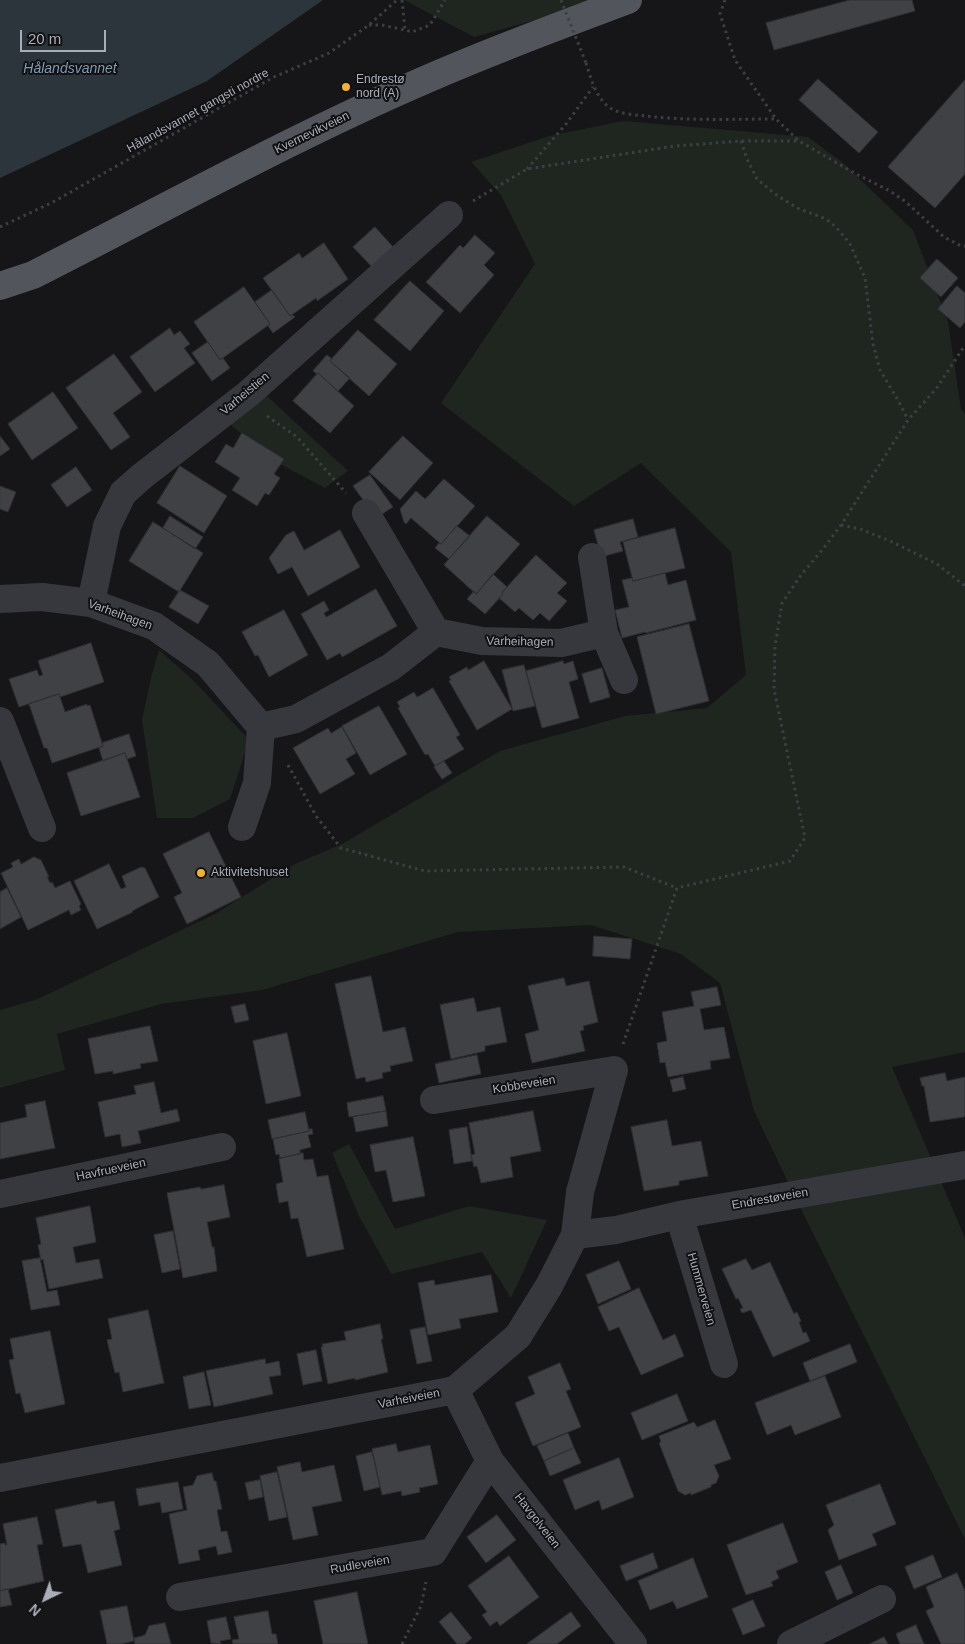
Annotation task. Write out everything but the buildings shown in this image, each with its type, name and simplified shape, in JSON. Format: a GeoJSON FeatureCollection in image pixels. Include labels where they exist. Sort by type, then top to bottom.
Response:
{"type":"FeatureCollection","features":[{"type":"Feature","properties":{"kind":"main road","name":"Kvernevikveien"},"geometry":{"type":"LineString","coordinates":[[0,301],[33,276],[295,140],[492,51],[628,0]]}},
{"type":"Feature","properties":{"kind":"main road","name":"Kvernevikveien"},"geometry":{"type":"LineString","coordinates":[[0,286],[33,276]]}},
{"type":"Feature","properties":{"kind":"street","name":"Varheistien"},"geometry":{"type":"LineString","coordinates":[[91,603],[107,526],[123,493],[248,394],[450,214]]}},
{"type":"Feature","properties":{"kind":"street"},"geometry":{"type":"LineString","coordinates":[[242,827],[258,783],[261,727],[296,719],[391,668],[436,632],[366,513]]}},
{"type":"Feature","properties":{"kind":"street"},"geometry":{"type":"LineString","coordinates":[[592,557],[604,634],[624,680]]}},
{"type":"Feature","properties":{"kind":"street","name":"Varheihagen"},"geometry":{"type":"LineString","coordinates":[[0,599],[42,597],[91,603],[154,626],[208,664],[261,727]]}},
{"type":"Feature","properties":{"kind":"street","name":"Varheihagen"},"geometry":{"type":"LineString","coordinates":[[436,632],[482,641],[561,643],[604,634]]}},
{"type":"Feature","properties":{"kind":"street"},"geometry":{"type":"LineString","coordinates":[[0,721],[42,828]]}},
{"type":"Feature","properties":{"kind":"street","name":"Kobbeveien"},"geometry":{"type":"LineString","coordinates":[[434,1100],[614,1070]]}},
{"type":"Feature","properties":{"kind":"street","name":"Varheiveien"},"geometry":{"type":"LineString","coordinates":[[0,1478],[455,1390],[518,1336],[549,1286],[575,1235],[580,1192],[614,1070]]}},
{"type":"Feature","properties":{"kind":"street","name":"Havfrueveien"},"geometry":{"type":"LineString","coordinates":[[0,1194],[222,1147]]}},
{"type":"Feature","properties":{"kind":"street","name":"Endrestøveien"},"geometry":{"type":"LineString","coordinates":[[575,1235],[616,1230],[679,1215],[965,1165]]}},
{"type":"Feature","properties":{"kind":"street","name":"Hummerveien"},"geometry":{"type":"LineString","coordinates":[[679,1215],[724,1364]]}},
{"type":"Feature","properties":{"kind":"street","name":"Havgolveien"},"geometry":{"type":"LineString","coordinates":[[455,1390],[490,1461],[633,1644]]}},
{"type":"Feature","properties":{"kind":"street"},"geometry":{"type":"LineString","coordinates":[[433,1552],[490,1461]]}},
{"type":"Feature","properties":{"kind":"street","name":"Rudleveien"},"geometry":{"type":"LineString","coordinates":[[180,1597],[433,1552]]}},
{"type":"Feature","properties":{"kind":"street"},"geometry":{"type":"LineString","coordinates":[[791,1644],[882,1599]]}},
{"type":"Feature","properties":{"kind":"path","name":"Hålandsvannet gangsti nordre"},"geometry":{"type":"LineString","coordinates":[[0,227],[53,202],[274,78],[329,53],[369,25],[397,0]]}},
{"type":"Feature","properties":{"kind":"path"},"geometry":{"type":"LineString","coordinates":[[402,0],[405,30]]}},
{"type":"Feature","properties":{"kind":"path"},"geometry":{"type":"LineString","coordinates":[[369,25],[382,25],[412,32],[430,25],[446,0]]}},
{"type":"Feature","properties":{"kind":"path"},"geometry":{"type":"LineString","coordinates":[[561,0],[586,63],[593,87],[603,101],[612,109],[633,115],[667,118],[776,119]]}},
{"type":"Feature","properties":{"kind":"path"},"geometry":{"type":"LineString","coordinates":[[725,0],[720,14],[735,60],[776,119],[799,141],[890,191],[906,202],[944,237],[961,246],[965,246]]}},
{"type":"Feature","properties":{"kind":"path"},"geometry":{"type":"LineString","coordinates":[[450,214],[527,169],[566,124],[593,87]]}},
{"type":"Feature","properties":{"kind":"path"},"geometry":{"type":"LineString","coordinates":[[527,169],[675,146],[741,141],[799,141]]}},
{"type":"Feature","properties":{"kind":"path"},"geometry":{"type":"LineString","coordinates":[[741,141],[747,159],[758,179],[775,194],[797,208],[826,219],[836,226],[850,244],[865,278],[873,344],[880,370],[900,402],[908,420]]}},
{"type":"Feature","properties":{"kind":"path"},"geometry":{"type":"LineString","coordinates":[[286,762],[316,816],[341,848],[426,871],[624,867],[677,888],[790,861],[805,838],[774,689],[775,647],[782,603],[801,575],[841,525],[908,420],[936,390],[965,345]]}},
{"type":"Feature","properties":{"kind":"path"},"geometry":{"type":"LineString","coordinates":[[248,394],[266,414],[297,437],[366,513]]}},
{"type":"Feature","properties":{"kind":"path"},"geometry":{"type":"LineString","coordinates":[[841,525],[860,529],[888,540],[936,564],[965,586]]}},
{"type":"Feature","properties":{"kind":"path"},"geometry":{"type":"LineString","coordinates":[[614,1070],[677,888]]}},
{"type":"Feature","properties":{"kind":"path"},"geometry":{"type":"LineString","coordinates":[[402,1644],[421,1606],[433,1552]]}},
{"type":"Feature","properties":{"kind":"shaded area"},"geometry":{"type":"Polygon","coordinates":[[[404,0],[600,0],[565,12],[474,37],[404,0]]]}},
{"type":"Feature","properties":{"kind":"shaded area"},"geometry":{"type":"Polygon","coordinates":[[[623,121],[808,137],[842,162],[913,230],[948,322],[961,409],[965,414],[965,1052],[892,1067],[965,1238],[965,1539],[754,1111],[720,983],[681,954],[591,925],[458,932],[262,990],[161,1004],[57,1034],[65,1070],[0,1088],[0,1010],[38,999],[215,914],[295,864],[342,844],[500,751],[625,716],[707,708],[746,675],[731,552],[641,463],[574,506],[441,403],[535,264],[501,195],[471,162],[549,136],[623,121]]]}},
{"type":"Feature","properties":{"kind":"shaded area"},"geometry":{"type":"Polygon","coordinates":[[[256,386],[348,471],[325,488],[280,464],[218,415],[256,386]]]}},
{"type":"Feature","properties":{"kind":"shaded area"},"geometry":{"type":"Polygon","coordinates":[[[159,650],[194,681],[249,740],[230,799],[193,818],[157,818],[142,720],[159,650]]]}},
{"type":"Feature","properties":{"kind":"shaded area"},"geometry":{"type":"Polygon","coordinates":[[[349,1144],[395,1229],[469,1206],[547,1220],[511,1298],[482,1252],[391,1274],[359,1216],[332,1153],[349,1144]]]}},
{"type":"Feature","properties":{"kind":"water","name":"Hålandsvannet"},"geometry":{"type":"Polygon","coordinates":[[[0,0],[323,0],[207,81],[0,178],[0,0]]]}},
{"type":"Feature","properties":{"kind":"place","name":"Endrestø nord (A)"},"geometry":{"type":"Point","coordinates":[346,87]}},
{"type":"Feature","properties":{"kind":"place","name":"Aktivitetshuset"},"geometry":{"type":"Point","coordinates":[201,873]}}]}
